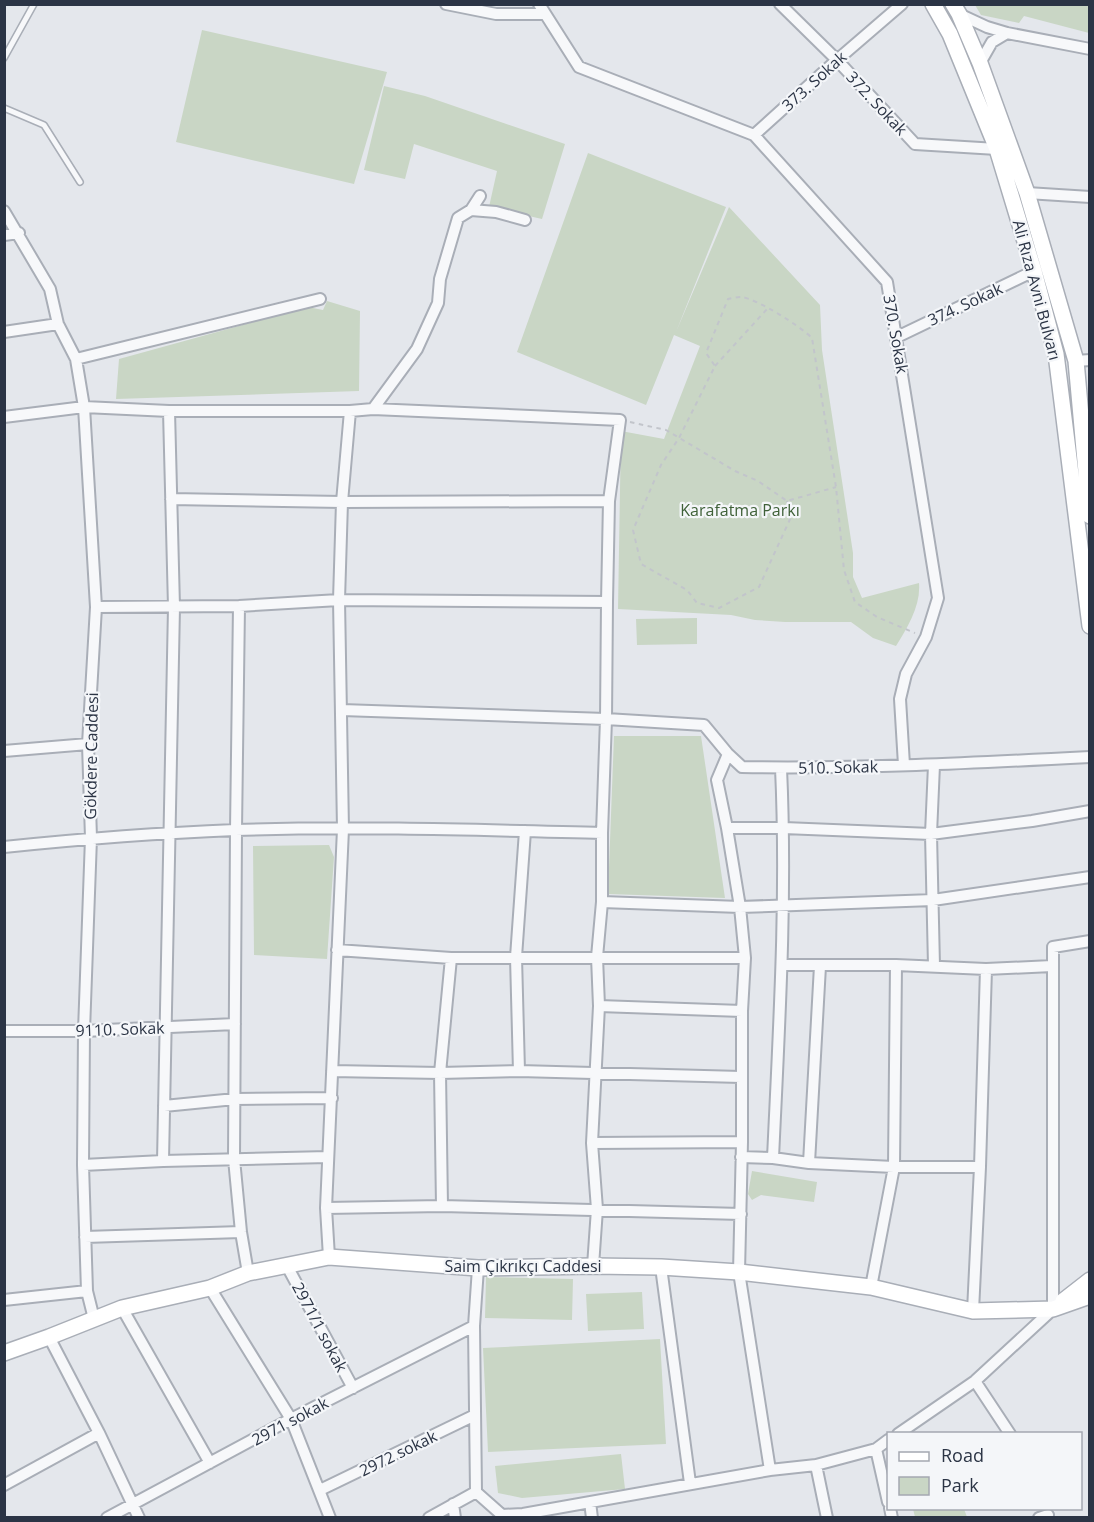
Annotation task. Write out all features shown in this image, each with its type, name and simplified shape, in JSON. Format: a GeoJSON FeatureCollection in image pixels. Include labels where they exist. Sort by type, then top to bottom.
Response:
{"type":"FeatureCollection","features":[{"type":"Feature","properties":{"kind":"main road","name":"Ali Rıza Avni Bulvarı"},"geometry":{"type":"LineString","coordinates":[[933,4],[951,34],[997,149],[1034,271],[1056,354],[1089,626]]}},
{"type":"Feature","properties":{"kind":"main road","name":"Ali Rıza Avni Bulvarı"},"geometry":{"type":"LineString","coordinates":[[956,9],[980,63],[1027,193],[1083,360],[1089,507]]}},
{"type":"Feature","properties":{"kind":"main road","name":"Saim Çıkrıkçı Caddesi"},"geometry":{"type":"LineString","coordinates":[[4,1353],[122,1308],[210,1288],[248,1273],[329,1257],[478,1268],[661,1267],[739,1272],[871,1287],[973,1311],[1053,1309],[1089,1296]]}},
{"type":"Feature","properties":{"kind":"main road"},"geometry":{"type":"LineString","coordinates":[[1053,1309],[1089,1280]]}},
{"type":"Feature","properties":{"kind":"street"},"geometry":{"type":"LineString","coordinates":[[446,4],[496,14],[542,9]]}},
{"type":"Feature","properties":{"kind":"street","name":"372. Sokak"},"geometry":{"type":"LineString","coordinates":[[780,4],[837,60],[915,144],[997,149]]}},
{"type":"Feature","properties":{"kind":"street","name":"373. Sokak"},"geometry":{"type":"LineString","coordinates":[[754,135],[902,4]]}},
{"type":"Feature","properties":{"kind":"street","name":"370. Sokak"},"geometry":{"type":"LineString","coordinates":[[542,9],[579,68],[754,135],[887,282],[938,598],[926,637],[906,674],[900,699],[904,765]]}},
{"type":"Feature","properties":{"kind":"street"},"geometry":{"type":"LineString","coordinates":[[956,9],[987,27],[1089,49]]}},
{"type":"Feature","properties":{"kind":"street"},"geometry":{"type":"LineString","coordinates":[[980,63],[992,42],[1007,33]]}},
{"type":"Feature","properties":{"kind":"street"},"geometry":{"type":"LineString","coordinates":[[1027,193],[1089,197]]}},
{"type":"Feature","properties":{"kind":"street"},"geometry":{"type":"LineString","coordinates":[[373,409],[417,349],[438,303],[440,279],[458,218],[471,210],[480,196]]}},
{"type":"Feature","properties":{"kind":"street"},"geometry":{"type":"LineString","coordinates":[[471,210],[496,212],[525,220]]}},
{"type":"Feature","properties":{"kind":"street","name":"Gökdere Caddesi"},"geometry":{"type":"LineString","coordinates":[[4,211],[50,289],[58,324],[76,359],[84,407],[96,607],[88,744],[91,838],[84,1031],[83,1166],[87,1292],[94,1319]]}},
{"type":"Feature","properties":{"kind":"street"},"geometry":{"type":"LineString","coordinates":[[4,235],[19,233]]}},
{"type":"Feature","properties":{"kind":"street","name":"374. Sokak"},"geometry":{"type":"LineString","coordinates":[[897,337],[1034,271]]}},
{"type":"Feature","properties":{"kind":"street"},"geometry":{"type":"LineString","coordinates":[[76,359],[320,299]]}},
{"type":"Feature","properties":{"kind":"street"},"geometry":{"type":"LineString","coordinates":[[4,332],[58,324]]}},
{"type":"Feature","properties":{"kind":"street"},"geometry":{"type":"LineString","coordinates":[[4,417],[84,407],[169,411],[373,409],[620,420],[609,501],[602,903],[597,957],[599,1006],[592,1143],[597,1209],[592,1266]]}},
{"type":"Feature","properties":{"kind":"street"},"geometry":{"type":"LineString","coordinates":[[163,1161],[174,607],[169,411]]}},
{"type":"Feature","properties":{"kind":"street"},"geometry":{"type":"LineString","coordinates":[[329,1257],[326,1208],[343,829],[339,600],[342,502],[350,411]]}},
{"type":"Feature","properties":{"kind":"street"},"geometry":{"type":"LineString","coordinates":[[171,499],[342,502],[609,501]]}},
{"type":"Feature","properties":{"kind":"street"},"geometry":{"type":"LineString","coordinates":[[96,607],[239,606],[339,600],[606,602]]}},
{"type":"Feature","properties":{"kind":"street"},"geometry":{"type":"LineString","coordinates":[[239,606],[234,1159],[241,1232],[248,1273]]}},
{"type":"Feature","properties":{"kind":"street","name":"510. Sokak"},"geometry":{"type":"LineString","coordinates":[[342,710],[704,724],[728,754],[742,767],[934,765],[1089,757]]}},
{"type":"Feature","properties":{"kind":"street"},"geometry":{"type":"LineString","coordinates":[[4,752],[88,744]]}},
{"type":"Feature","properties":{"kind":"street"},"geometry":{"type":"LineString","coordinates":[[728,754],[717,780],[740,907],[745,958],[742,1011],[739,1272],[770,1470]]}},
{"type":"Feature","properties":{"kind":"street"},"geometry":{"type":"LineString","coordinates":[[934,765],[931,834],[934,966]]}},
{"type":"Feature","properties":{"kind":"street"},"geometry":{"type":"LineString","coordinates":[[772,1158],[782,965],[784,828],[781,768]]}},
{"type":"Feature","properties":{"kind":"street"},"geometry":{"type":"LineString","coordinates":[[727,828],[931,834],[1089,811]]}},
{"type":"Feature","properties":{"kind":"street"},"geometry":{"type":"LineString","coordinates":[[4,847],[91,838],[236,830],[343,829],[602,833]]}},
{"type":"Feature","properties":{"kind":"street"},"geometry":{"type":"LineString","coordinates":[[519,1071],[516,957],[525,831]]}},
{"type":"Feature","properties":{"kind":"street"},"geometry":{"type":"LineString","coordinates":[[602,903],[740,907],[933,900],[1089,877]]}},
{"type":"Feature","properties":{"kind":"street"},"geometry":{"type":"LineString","coordinates":[[901,1432],[975,1381],[1053,1309],[1053,947],[1089,941]]}},
{"type":"Feature","properties":{"kind":"street"},"geometry":{"type":"LineString","coordinates":[[337,950],[451,958],[745,958]]}},
{"type":"Feature","properties":{"kind":"street"},"geometry":{"type":"LineString","coordinates":[[442,1206],[440,1074],[451,958]]}},
{"type":"Feature","properties":{"kind":"street"},"geometry":{"type":"LineString","coordinates":[[782,965],[896,965],[986,969],[1052,966]]}},
{"type":"Feature","properties":{"kind":"street"},"geometry":{"type":"LineString","coordinates":[[871,1287],[894,1167],[896,965]]}},
{"type":"Feature","properties":{"kind":"street"},"geometry":{"type":"LineString","coordinates":[[809,1163],[820,966]]}},
{"type":"Feature","properties":{"kind":"street"},"geometry":{"type":"LineString","coordinates":[[973,1311],[986,969]]}},
{"type":"Feature","properties":{"kind":"street"},"geometry":{"type":"LineString","coordinates":[[599,1006],[742,1011]]}},
{"type":"Feature","properties":{"kind":"street","name":"9110. Sokak"},"geometry":{"type":"LineString","coordinates":[[4,1031],[84,1031],[235,1024]]}},
{"type":"Feature","properties":{"kind":"street"},"geometry":{"type":"LineString","coordinates":[[332,1071],[440,1074],[519,1071],[741,1077]]}},
{"type":"Feature","properties":{"kind":"street"},"geometry":{"type":"LineString","coordinates":[[164,1106],[235,1099],[332,1098]]}},
{"type":"Feature","properties":{"kind":"street"},"geometry":{"type":"LineString","coordinates":[[592,1143],[742,1142]]}},
{"type":"Feature","properties":{"kind":"street"},"geometry":{"type":"LineString","coordinates":[[83,1166],[163,1161],[328,1157]]}},
{"type":"Feature","properties":{"kind":"street"},"geometry":{"type":"LineString","coordinates":[[741,1158],[772,1158],[809,1163],[894,1167],[980,1167]]}},
{"type":"Feature","properties":{"kind":"street"},"geometry":{"type":"LineString","coordinates":[[326,1208],[442,1206],[741,1214]]}},
{"type":"Feature","properties":{"kind":"street"},"geometry":{"type":"LineString","coordinates":[[85,1238],[241,1232]]}},
{"type":"Feature","properties":{"kind":"street","name":"2971/1 sokak"},"geometry":{"type":"LineString","coordinates":[[287,1266],[353,1388]]}},
{"type":"Feature","properties":{"kind":"street"},"geometry":{"type":"LineString","coordinates":[[661,1267],[690,1483]]}},
{"type":"Feature","properties":{"kind":"street"},"geometry":{"type":"LineString","coordinates":[[478,1268],[474,1326],[476,1492],[502,1515],[523,1516],[690,1483],[816,1465],[876,1449],[887,1441]]}},
{"type":"Feature","properties":{"kind":"street"},"geometry":{"type":"LineString","coordinates":[[210,1288],[291,1419],[330,1518]]}},
{"type":"Feature","properties":{"kind":"street"},"geometry":{"type":"LineString","coordinates":[[4,1300],[87,1292]]}},
{"type":"Feature","properties":{"kind":"street"},"geometry":{"type":"LineString","coordinates":[[122,1308],[210,1463]]}},
{"type":"Feature","properties":{"kind":"street","name":"2971 sokak"},"geometry":{"type":"LineString","coordinates":[[107,1518],[291,1419],[474,1326]]}},
{"type":"Feature","properties":{"kind":"street"},"geometry":{"type":"LineString","coordinates":[[49,1337],[99,1433],[139,1518]]}},
{"type":"Feature","properties":{"kind":"street"},"geometry":{"type":"LineString","coordinates":[[975,1381],[1009,1432]]}},
{"type":"Feature","properties":{"kind":"street","name":"2972 sokak"},"geometry":{"type":"LineString","coordinates":[[320,1490],[475,1415]]}},
{"type":"Feature","properties":{"kind":"street"},"geometry":{"type":"LineString","coordinates":[[4,1485],[99,1433]]}},
{"type":"Feature","properties":{"kind":"street"},"geometry":{"type":"LineString","coordinates":[[876,1449],[887,1498]]}},
{"type":"Feature","properties":{"kind":"street"},"geometry":{"type":"LineString","coordinates":[[816,1465],[827,1518]]}},
{"type":"Feature","properties":{"kind":"street"},"geometry":{"type":"LineString","coordinates":[[429,1518],[476,1492]]}},
{"type":"Feature","properties":{"kind":"street"},"geometry":{"type":"LineString","coordinates":[[590,1502],[592,1518]]}},
{"type":"Feature","properties":{"kind":"street"},"geometry":{"type":"LineString","coordinates":[[453,1504],[455,1518]]}},
{"type":"Feature","properties":{"kind":"lane"},"geometry":{"type":"LineString","coordinates":[[4,58],[34,4]]}},
{"type":"Feature","properties":{"kind":"lane"},"geometry":{"type":"LineString","coordinates":[[4,108],[44,125],[80,182]]}},
{"type":"Feature","properties":{"kind":"path"},"geometry":{"type":"LineString","coordinates":[[715,366],[706,353],[728,298],[743,297],[768,308],[805,331],[812,338],[836,487],[844,570],[855,602],[877,617],[926,637]]}},
{"type":"Feature","properties":{"kind":"path"},"geometry":{"type":"LineString","coordinates":[[620,420],[666,430],[679,438],[735,471],[758,481],[787,501],[791,517],[759,587],[719,608],[697,603],[687,590],[641,564],[633,530],[661,465],[679,438],[715,366],[768,308]]}},
{"type":"Feature","properties":{"kind":"path"},"geometry":{"type":"LineString","coordinates":[[787,501],[836,487]]}},
{"type":"Feature","properties":{"kind":"green space"},"geometry":{"type":"Polygon","coordinates":[[[975,5],[1089,5],[1089,33],[1024,16],[1019,23],[981,15],[975,5]]]}},
{"type":"Feature","properties":{"kind":"green space"},"geometry":{"type":"Polygon","coordinates":[[[202,30],[387,72],[354,184],[176,142],[202,30]]]}},
{"type":"Feature","properties":{"kind":"green space"},"geometry":{"type":"Polygon","coordinates":[[[384,86],[425,96],[565,144],[542,219],[489,207],[497,171],[414,144],[405,179],[364,170],[384,86]]]}},
{"type":"Feature","properties":{"kind":"green space","name":"Karafatma Parkı"},"geometry":{"type":"Polygon","coordinates":[[[588,153],[726,207],[676,332],[729,207],[820,305],[822,350],[853,553],[853,577],[862,598],[919,583],[916,608],[896,646],[873,638],[851,622],[785,622],[755,620],[731,615],[618,609],[621,431],[664,439],[700,346],[674,335],[646,405],[517,352],[588,153]]]}},
{"type":"Feature","properties":{"kind":"green space"},"geometry":{"type":"Polygon","coordinates":[[[327,301],[360,311],[359,391],[116,399],[119,359],[308,307],[323,310],[327,301]]]}},
{"type":"Feature","properties":{"kind":"green space"},"geometry":{"type":"Polygon","coordinates":[[[697,618],[697,644],[637,645],[636,619],[697,618]]]}},
{"type":"Feature","properties":{"kind":"green space"},"geometry":{"type":"Polygon","coordinates":[[[614,736],[701,736],[725,898],[608,894],[614,736]]]}},
{"type":"Feature","properties":{"kind":"green space"},"geometry":{"type":"Polygon","coordinates":[[[329,845],[334,857],[327,959],[254,955],[253,846],[329,845]]]}},
{"type":"Feature","properties":{"kind":"green space"},"geometry":{"type":"Polygon","coordinates":[[[752,1171],[817,1182],[814,1202],[761,1195],[752,1200],[748,1194],[752,1171]]]}},
{"type":"Feature","properties":{"kind":"green space"},"geometry":{"type":"Polygon","coordinates":[[[486,1277],[573,1279],[572,1320],[485,1318],[486,1277]]]}},
{"type":"Feature","properties":{"kind":"green space"},"geometry":{"type":"Polygon","coordinates":[[[642,1292],[644,1329],[588,1331],[586,1294],[642,1292]]]}},
{"type":"Feature","properties":{"kind":"green space"},"geometry":{"type":"Polygon","coordinates":[[[660,1339],[666,1444],[488,1452],[483,1348],[660,1339]]]}},
{"type":"Feature","properties":{"kind":"green space"},"geometry":{"type":"Polygon","coordinates":[[[621,1454],[625,1489],[522,1498],[498,1493],[495,1466],[621,1454]]]}},
{"type":"Feature","properties":{"kind":"green space"},"geometry":{"type":"Polygon","coordinates":[[[913,1510],[964,1510],[967,1517],[915,1517],[913,1510]]]}}]}
